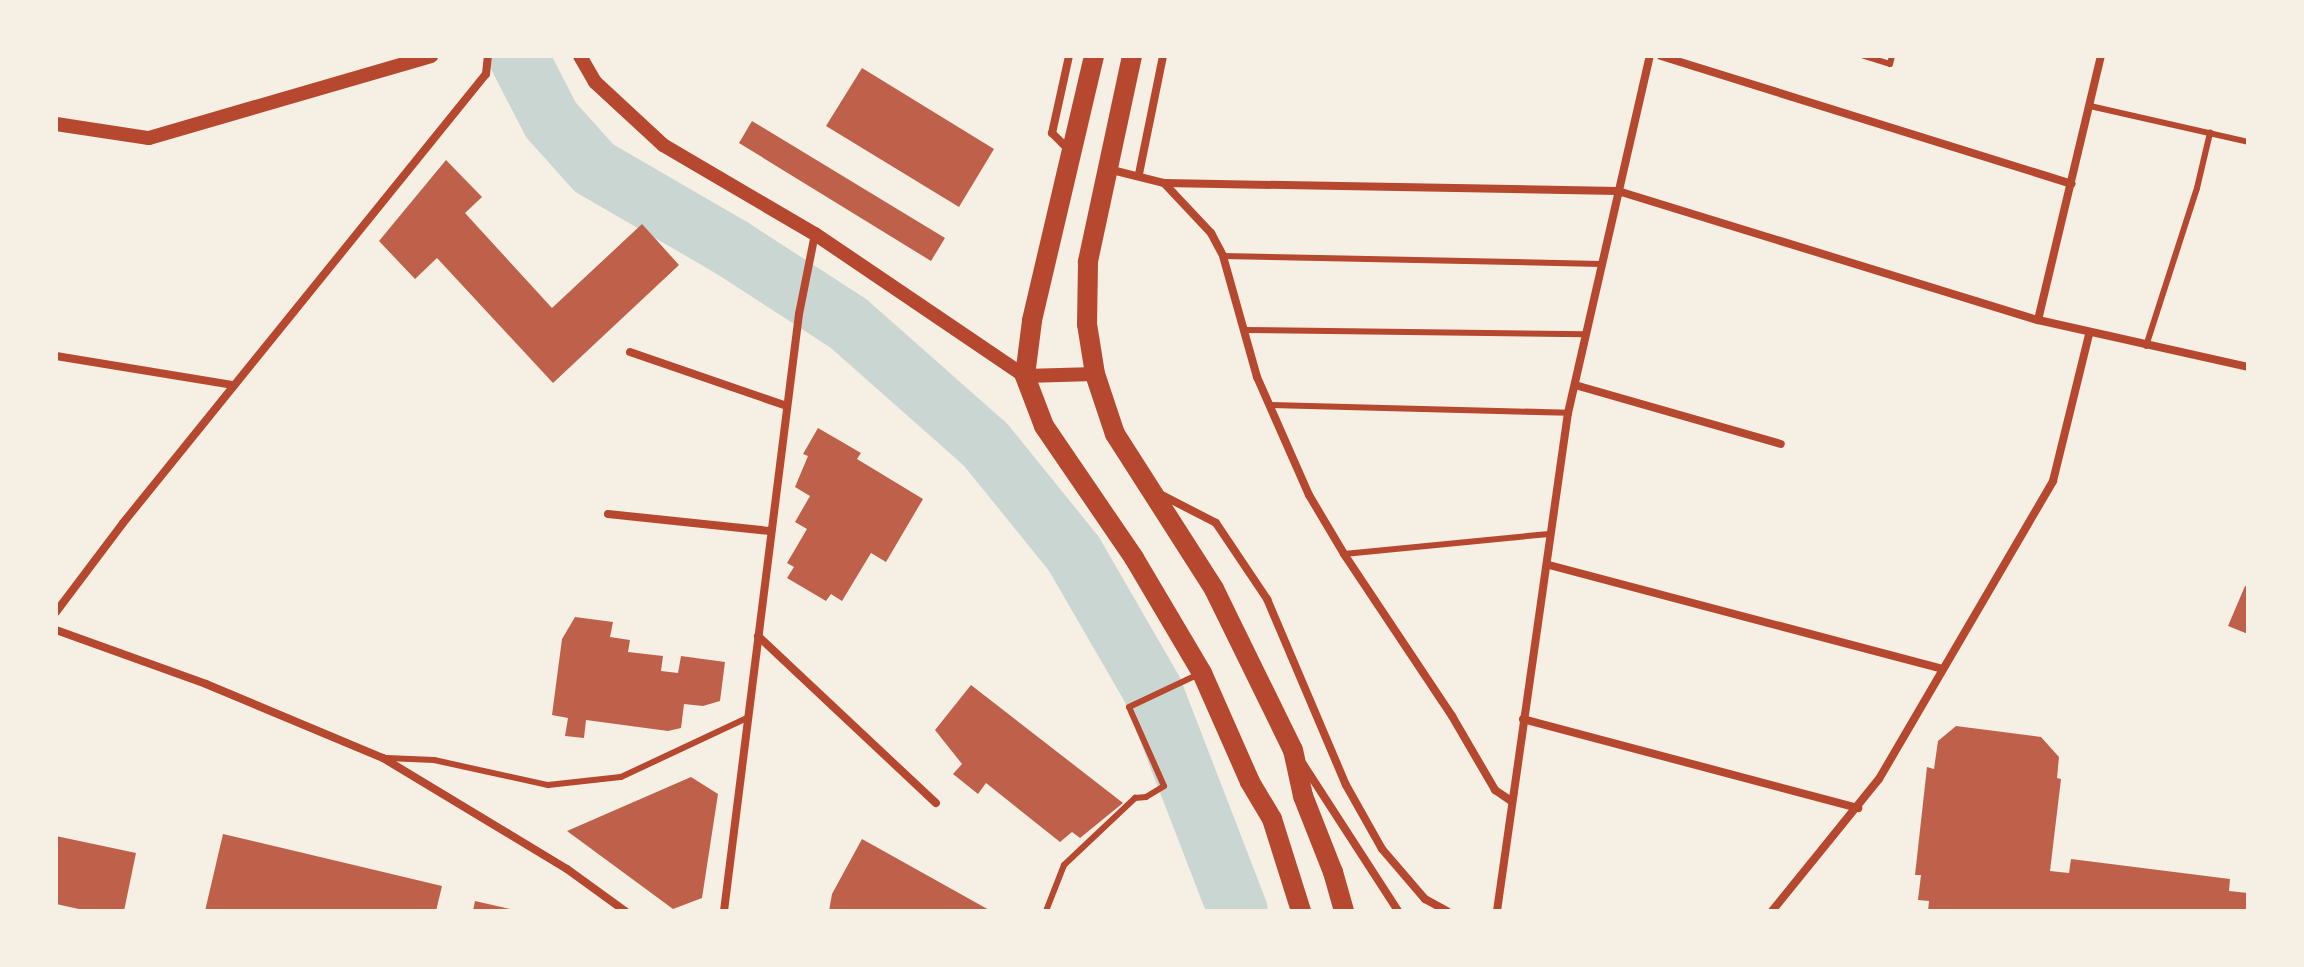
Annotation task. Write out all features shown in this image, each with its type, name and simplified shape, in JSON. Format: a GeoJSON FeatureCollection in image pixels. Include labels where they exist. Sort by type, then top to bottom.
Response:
{"type":"FeatureCollection","features":[{"type":"Feature","properties":{"kind":"main road"},"geometry":{"type":"LineString","coordinates":[[1094,56],[1032,321],[1025,376],[1044,426],[1134,558],[1199,674],[1250,782],[1272,819],[1301,911]]}},
{"type":"Feature","properties":{"kind":"main road"},"geometry":{"type":"LineString","coordinates":[[1132,56],[1088,262],[1087,324],[1095,374],[1115,434],[1220,599],[1293,750],[1303,796],[1333,872],[1344,911]]}},
{"type":"Feature","properties":{"kind":"street"},"geometry":{"type":"LineString","coordinates":[[56,124],[149,138],[431,56]]}},
{"type":"Feature","properties":{"kind":"street"},"geometry":{"type":"LineString","coordinates":[[56,612],[234,385],[486,74],[488,56]]}},
{"type":"Feature","properties":{"kind":"street"},"geometry":{"type":"LineString","coordinates":[[580,56],[595,82],[663,145],[815,234],[1025,376],[1095,374]]}},
{"type":"Feature","properties":{"kind":"street"},"geometry":{"type":"LineString","coordinates":[[1069,56],[1052,133],[1071,152]]}},
{"type":"Feature","properties":{"kind":"street"},"geometry":{"type":"LineString","coordinates":[[1139,174],[1163,56]]}},
{"type":"Feature","properties":{"kind":"street"},"geometry":{"type":"LineString","coordinates":[[1497,911],[1510,800],[1549,565],[1549,534],[1568,413],[1650,56]]}},
{"type":"Feature","properties":{"kind":"street"},"geometry":{"type":"LineString","coordinates":[[1661,56],[2072,184]]}},
{"type":"Feature","properties":{"kind":"street"},"geometry":{"type":"LineString","coordinates":[[2038,320],[2101,56]]}},
{"type":"Feature","properties":{"kind":"street"},"geometry":{"type":"LineString","coordinates":[[1107,169],[1139,174],[1164,183],[1618,191],[2038,320],[2089,334],[2248,367]]}},
{"type":"Feature","properties":{"kind":"street"},"geometry":{"type":"LineString","coordinates":[[1164,183],[1211,233],[1223,256],[1257,377],[1309,495],[1344,554],[1452,716],[1495,790],[1510,800]]}},
{"type":"Feature","properties":{"kind":"street"},"geometry":{"type":"LineString","coordinates":[[724,911],[799,314],[815,234]]}},
{"type":"Feature","properties":{"kind":"street"},"geometry":{"type":"LineString","coordinates":[[1772,911],[1879,779],[2053,481],[2089,334]]}},
{"type":"Feature","properties":{"kind":"street"},"geometry":{"type":"LineString","coordinates":[[630,352],[787,406]]}},
{"type":"Feature","properties":{"kind":"street"},"geometry":{"type":"LineString","coordinates":[[56,356],[234,385]]}},
{"type":"Feature","properties":{"kind":"street"},"geometry":{"type":"LineString","coordinates":[[1575,385],[1781,444]]}},
{"type":"Feature","properties":{"kind":"street"},"geometry":{"type":"LineString","coordinates":[[1150,488],[1216,523],[1267,599],[1346,785],[1382,849],[1425,899],[1447,911]]}},
{"type":"Feature","properties":{"kind":"street"},"geometry":{"type":"LineString","coordinates":[[608,514],[771,531]]}},
{"type":"Feature","properties":{"kind":"street"},"geometry":{"type":"LineString","coordinates":[[1549,565],[1943,669]]}},
{"type":"Feature","properties":{"kind":"street"},"geometry":{"type":"LineString","coordinates":[[56,630],[206,684],[383,758],[567,869],[625,911]]}},
{"type":"Feature","properties":{"kind":"street"},"geometry":{"type":"LineString","coordinates":[[758,636],[936,803]]}},
{"type":"Feature","properties":{"kind":"street"},"geometry":{"type":"LineString","coordinates":[[1523,719],[1858,808]]}},
{"type":"Feature","properties":{"kind":"street"},"geometry":{"type":"LineString","coordinates":[[1293,750],[1398,911]]}},
{"type":"Feature","properties":{"kind":"lane"},"geometry":{"type":"LineString","coordinates":[[1864,56],[1890,64],[1892,56]]}},
{"type":"Feature","properties":{"kind":"lane"},"geometry":{"type":"LineString","coordinates":[[2090,106],[2248,142]]}},
{"type":"Feature","properties":{"kind":"lane"},"geometry":{"type":"LineString","coordinates":[[2146,346],[2197,188],[2210,133]]}},
{"type":"Feature","properties":{"kind":"lane"},"geometry":{"type":"LineString","coordinates":[[1223,256],[1601,264]]}},
{"type":"Feature","properties":{"kind":"lane"},"geometry":{"type":"LineString","coordinates":[[1244,330],[1586,334]]}},
{"type":"Feature","properties":{"kind":"lane"},"geometry":{"type":"LineString","coordinates":[[1271,405],[1568,413]]}},
{"type":"Feature","properties":{"kind":"lane"},"geometry":{"type":"LineString","coordinates":[[1344,554],[1549,534]]}},
{"type":"Feature","properties":{"kind":"lane"},"geometry":{"type":"LineString","coordinates":[[1046,911],[1064,865],[1135,798],[1146,797],[1164,786],[1129,707],[1199,674]]}},
{"type":"Feature","properties":{"kind":"lane"},"geometry":{"type":"LineString","coordinates":[[383,758],[434,760],[548,785],[621,777],[747,718]]}},
{"type":"Feature","properties":{"kind":"building"},"geometry":{"type":"Polygon","coordinates":[[[862,68],[994,149],[959,207],[826,126],[862,68]]]}},
{"type":"Feature","properties":{"kind":"building"},"geometry":{"type":"Polygon","coordinates":[[[752,121],[945,238],[931,261],[739,143],[752,121]]]}},
{"type":"Feature","properties":{"kind":"building"},"geometry":{"type":"Polygon","coordinates":[[[446,160],[482,197],[465,213],[552,308],[642,224],[679,265],[553,383],[437,258],[415,279],[379,241],[446,160]]]}},
{"type":"Feature","properties":{"kind":"building"},"geometry":{"type":"Polygon","coordinates":[[[818,428],[861,453],[857,459],[923,499],[886,562],[871,553],[842,601],[831,594],[826,601],[787,578],[794,567],[787,563],[807,529],[795,522],[810,496],[795,487],[808,456],[803,454],[818,428]]]}},
{"type":"Feature","properties":{"kind":"building"},"geometry":{"type":"Polygon","coordinates":[[[2245,586],[2248,587],[2248,634],[2228,626],[2245,586]]]}},
{"type":"Feature","properties":{"kind":"building"},"geometry":{"type":"Polygon","coordinates":[[[575,617],[613,622],[610,637],[630,640],[628,652],[663,656],[661,671],[678,673],[681,656],[725,662],[720,701],[703,706],[684,704],[681,728],[668,731],[586,720],[584,738],[565,736],[568,718],[552,715],[562,639],[575,617]]]}},
{"type":"Feature","properties":{"kind":"building"},"geometry":{"type":"Polygon","coordinates":[[[971,685],[1123,803],[1080,838],[1072,832],[1060,842],[986,783],[978,794],[953,774],[962,764],[935,730],[971,685]]]}},
{"type":"Feature","properties":{"kind":"building"},"geometry":{"type":"Polygon","coordinates":[[[1956,726],[2041,737],[2059,757],[2057,778],[2061,779],[2050,871],[2069,873],[2071,859],[2230,879],[2229,891],[2248,893],[2248,911],[1928,911],[1929,901],[1918,900],[1921,875],[1915,875],[1927,767],[1934,769],[1938,741],[1956,726]]]}},
{"type":"Feature","properties":{"kind":"building"},"geometry":{"type":"Polygon","coordinates":[[[691,777],[718,794],[702,898],[673,909],[567,831],[691,777]]]}},
{"type":"Feature","properties":{"kind":"building"},"geometry":{"type":"Polygon","coordinates":[[[223,834],[442,886],[436,911],[205,911],[223,834]]]}},
{"type":"Feature","properties":{"kind":"building"},"geometry":{"type":"Polygon","coordinates":[[[56,836],[136,853],[124,911],[88,911],[56,904],[56,836]]]}},
{"type":"Feature","properties":{"kind":"building"},"geometry":{"type":"Polygon","coordinates":[[[862,839],[991,911],[829,911],[832,894],[862,839]]]}},
{"type":"Feature","properties":{"kind":"building"},"geometry":{"type":"Polygon","coordinates":[[[475,901],[514,910],[473,911],[475,901]]]}},
{"type":"Feature","properties":{"kind":"waterway"},"geometry":{"type":"LineString","coordinates":[[518,56],[551,120],[594,168],[732,248],[848,323],[985,444],[1074,554],[1153,691],[1238,911]]}}]}
